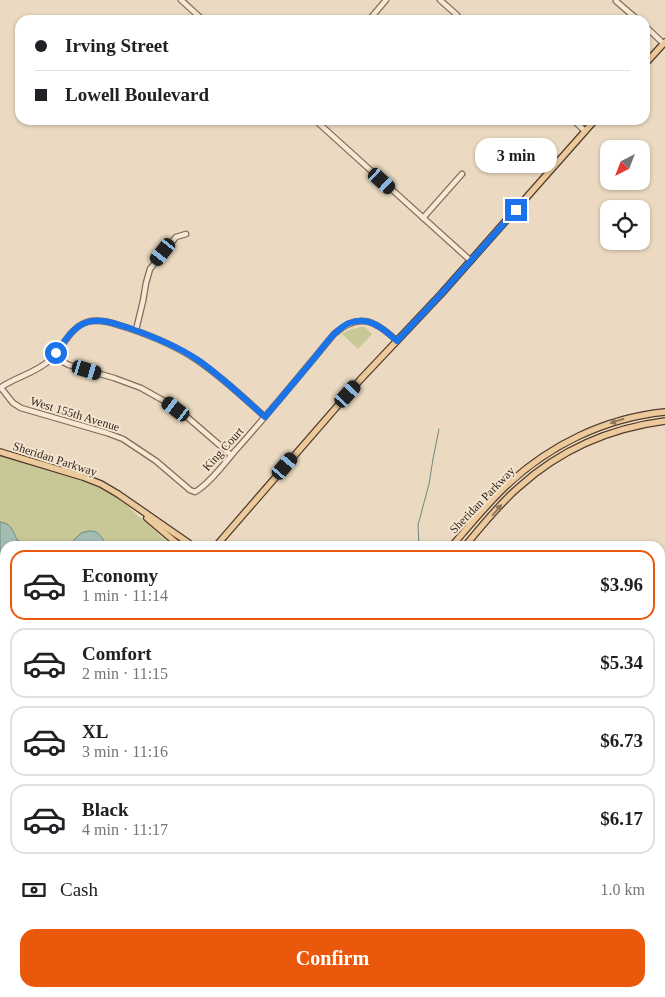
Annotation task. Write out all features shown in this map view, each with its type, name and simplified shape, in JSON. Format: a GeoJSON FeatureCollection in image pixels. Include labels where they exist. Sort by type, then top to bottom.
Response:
{"type":"FeatureCollection","features":[{"type":"Feature","properties":{"kind":"main road"},"geometry":{"type":"LineString","coordinates":[[650,59],[665,44]]}},
{"type":"Feature","properties":{"kind":"main road"},"geometry":{"type":"LineString","coordinates":[[220,541],[328,416],[436,300],[590,125]]}},
{"type":"Feature","properties":{"kind":"main road","name":"Sheridan Parkway"},"geometry":{"type":"LineString","coordinates":[[456,541],[504,488],[531,465],[549,453],[607,424],[665,412]]}},
{"type":"Feature","properties":{"kind":"main road","name":"Sheridan Parkway"},"geometry":{"type":"LineString","coordinates":[[468,541],[503,502],[551,462],[571,450],[616,432],[665,421]]}},
{"type":"Feature","properties":{"kind":"main road","name":"Sheridan Parkway"},"geometry":{"type":"LineString","coordinates":[[0,452],[91,480],[109,489],[186,541]]}},
{"type":"Feature","properties":{"kind":"main road","name":"Sheridan Parkway"},"geometry":{"type":"LineString","coordinates":[[129,502],[174,541]]}},
{"type":"Feature","properties":{"kind":"street"},"geometry":{"type":"LineString","coordinates":[[181,0],[198,15]]}},
{"type":"Feature","properties":{"kind":"street"},"geometry":{"type":"LineString","coordinates":[[373,15],[386,0]]}},
{"type":"Feature","properties":{"kind":"street"},"geometry":{"type":"LineString","coordinates":[[440,0],[457,15]]}},
{"type":"Feature","properties":{"kind":"street"},"geometry":{"type":"LineString","coordinates":[[616,1],[632,15]]}},
{"type":"Feature","properties":{"kind":"street"},"geometry":{"type":"LineString","coordinates":[[650,30],[665,44]]}},
{"type":"Feature","properties":{"kind":"street"},"geometry":{"type":"LineString","coordinates":[[321,125],[471,261]]}},
{"type":"Feature","properties":{"kind":"street"},"geometry":{"type":"LineString","coordinates":[[578,125],[585,131]]}},
{"type":"Feature","properties":{"kind":"street"},"geometry":{"type":"LineString","coordinates":[[423,218],[462,174]]}},
{"type":"Feature","properties":{"kind":"street"},"geometry":{"type":"LineString","coordinates":[[136,330],[150,269],[176,237],[186,234]]}},
{"type":"Feature","properties":{"kind":"street","name":"King Court"},"geometry":{"type":"LineString","coordinates":[[195,492],[204,486],[265,417],[334,334],[350,323],[367,321],[384,329],[397,341]]}},
{"type":"Feature","properties":{"kind":"street"},"geometry":{"type":"LineString","coordinates":[[0,388],[39,368],[53,357],[77,327],[88,322],[111,323],[136,330],[196,359],[219,376],[265,417]]}},
{"type":"Feature","properties":{"kind":"street"},"geometry":{"type":"LineString","coordinates":[[53,357],[69,365],[141,388],[186,416],[231,455]]}},
{"type":"Feature","properties":{"kind":"street","name":"West 155th Avenue"},"geometry":{"type":"LineString","coordinates":[[0,388],[13,404],[21,408],[123,439],[156,461],[190,490],[195,492]]}},
{"type":"Feature","properties":{"kind":"green space"},"geometry":{"type":"Polygon","coordinates":[[[365,327],[372,334],[358,349],[342,334],[365,327]]]}},
{"type":"Feature","properties":{"kind":"green space"},"geometry":{"type":"Polygon","coordinates":[[[0,456],[101,487],[116,496],[166,541],[0,541],[0,456]]]}},
{"type":"Feature","properties":{"kind":"shaded area"},"geometry":{"type":"Polygon","coordinates":[[[0,522],[9,526],[20,541],[0,541],[0,522]]]}},
{"type":"Feature","properties":{"kind":"shaded area"},"geometry":{"type":"Polygon","coordinates":[[[96,532],[104,541],[73,541],[81,533],[96,532]]]}},
{"type":"Feature","properties":{"kind":"waterway"},"geometry":{"type":"LineString","coordinates":[[419,541],[418,525],[429,484],[439,429]]}},
{"type":"Feature","properties":{"kind":"route"},"geometry":{"type":"LineString","coordinates":[[56,353],[77,327],[88,322],[100,321],[122,326],[168,344],[196,359],[219,376],[265,417],[341,328],[350,323],[367,321],[384,329],[397,341],[516,210]]}}]}
